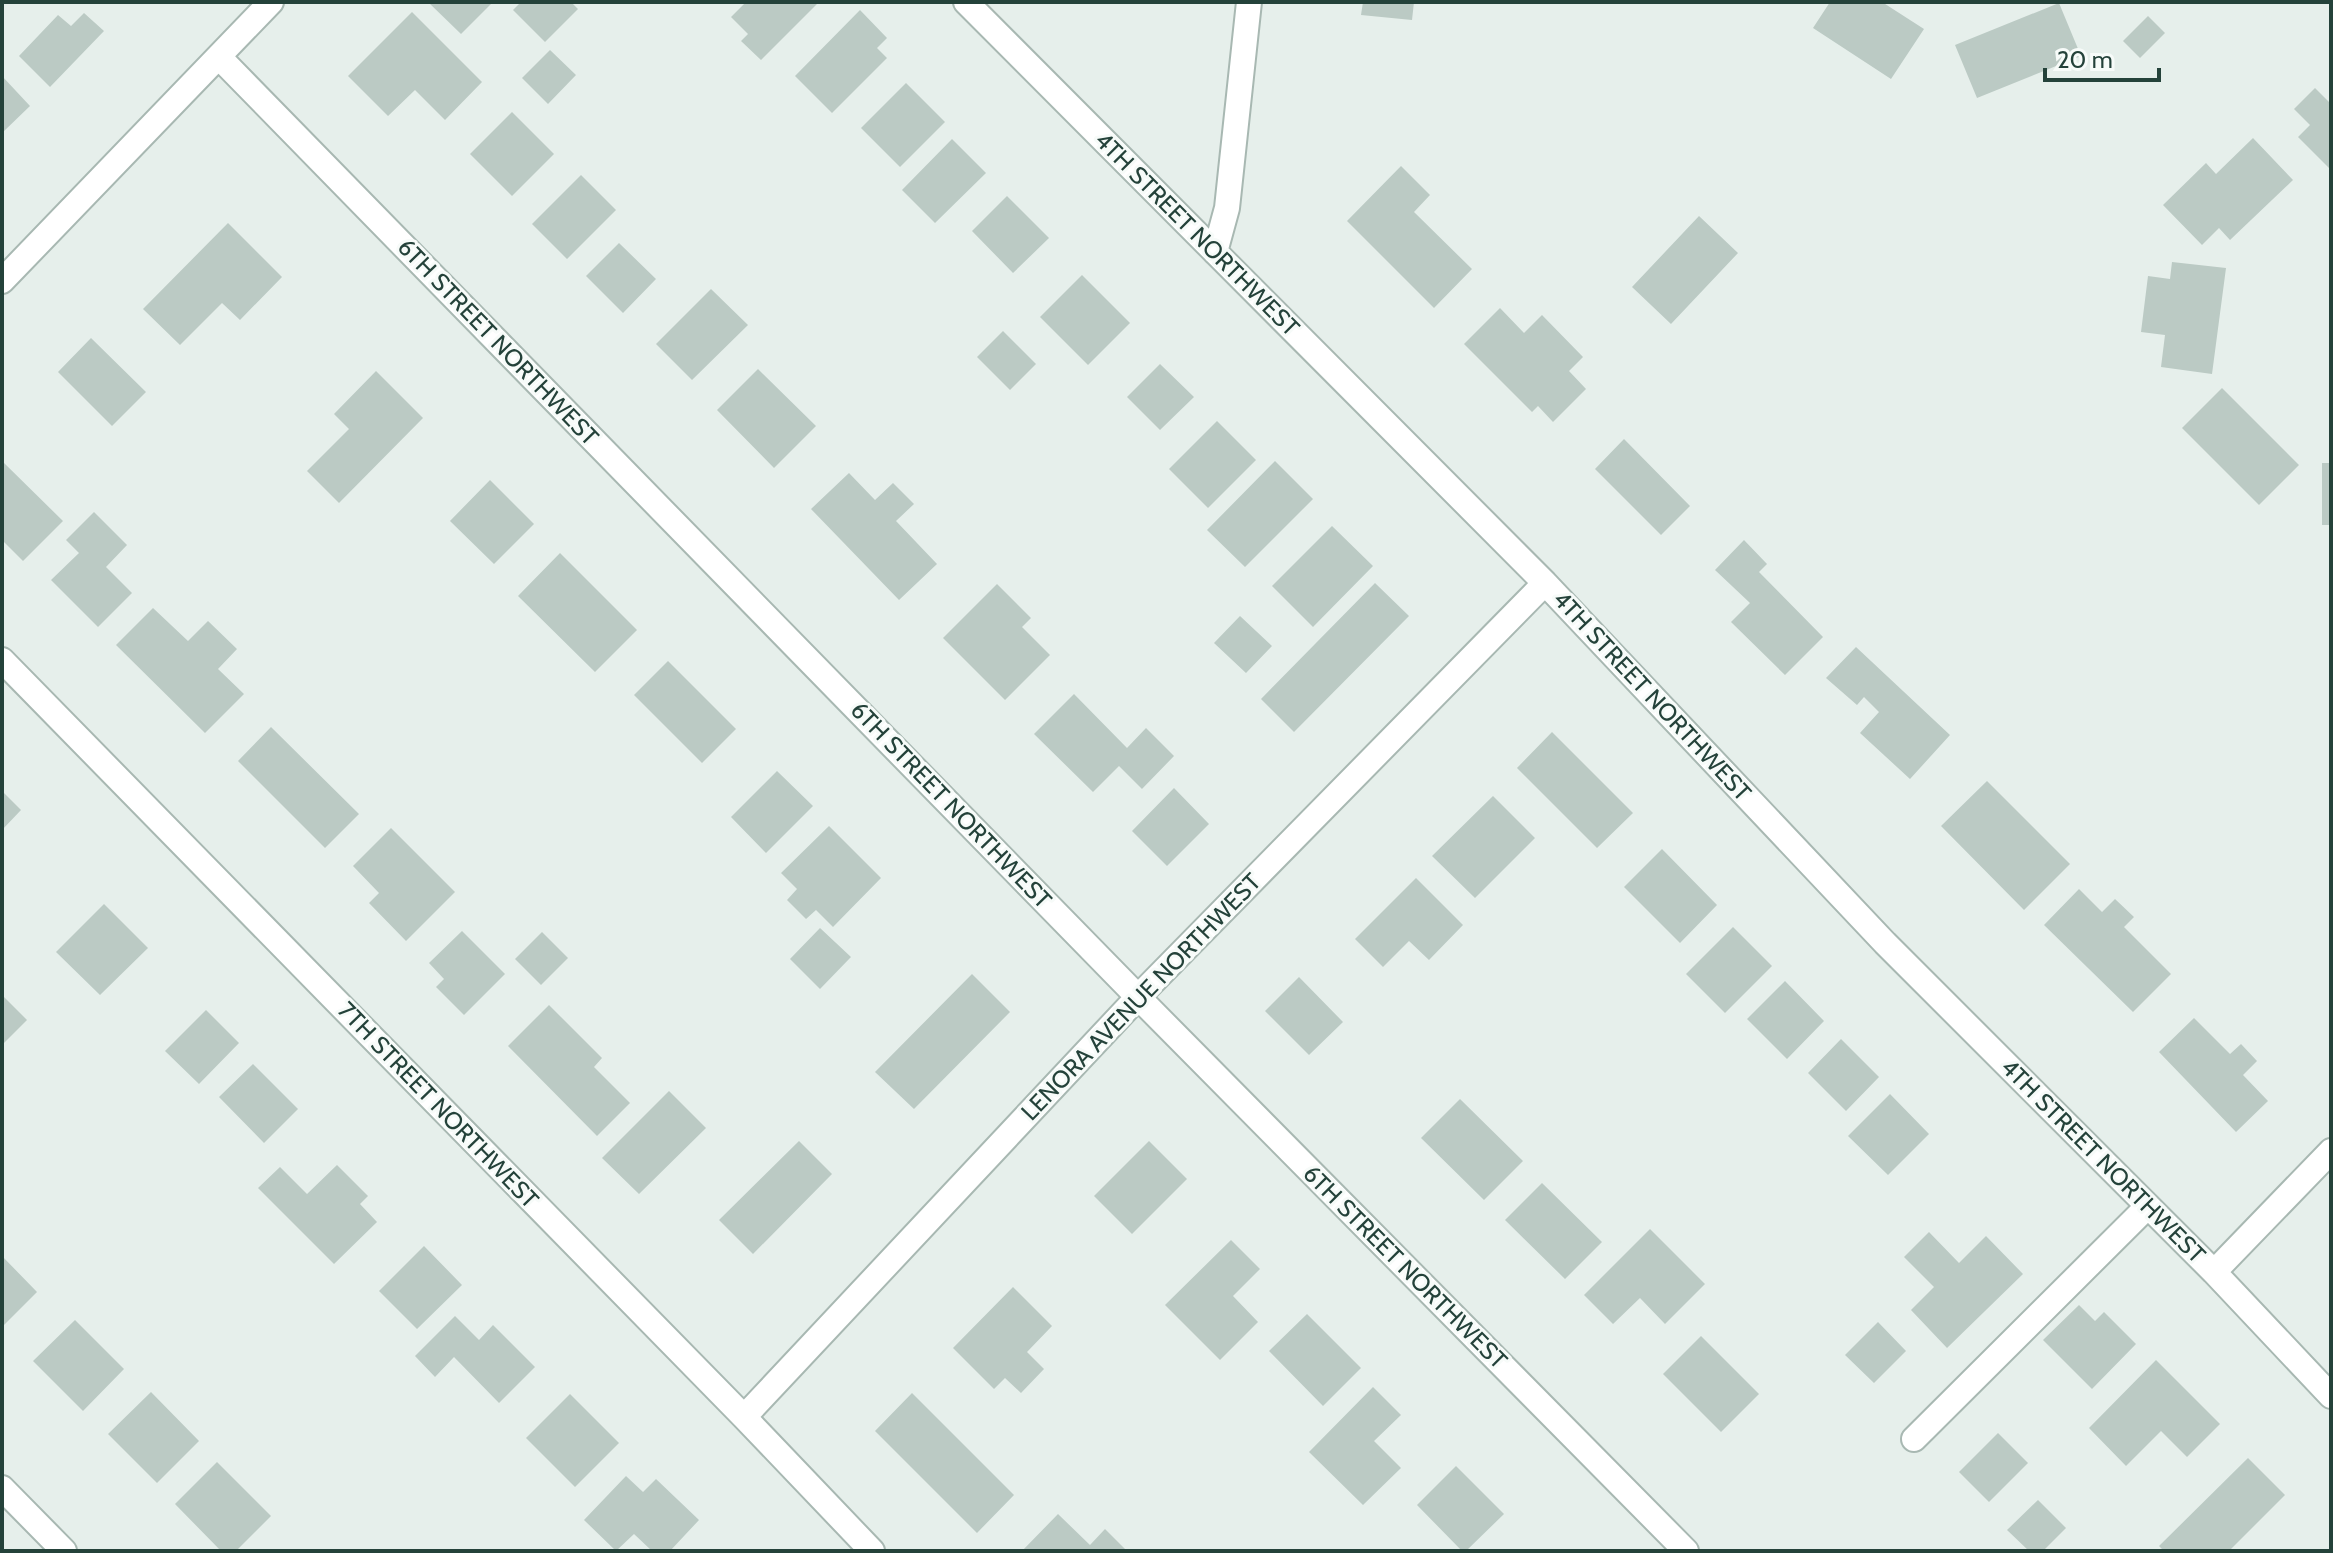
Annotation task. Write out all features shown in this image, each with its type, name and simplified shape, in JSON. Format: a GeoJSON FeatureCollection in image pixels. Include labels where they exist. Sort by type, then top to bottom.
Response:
{"type":"FeatureCollection","features":[{"type":"Feature","properties":{"kind":"street"},"geometry":{"type":"LineString","coordinates":[[2,281],[271,2]]}},
{"type":"Feature","properties":{"kind":"street","name":"4TH STREET NORTHWEST"},"geometry":{"type":"LineString","coordinates":[[966,2],[1545,583],[1885,943],[2214,1272],[2331,1396]]}},
{"type":"Feature","properties":{"kind":"street"},"geometry":{"type":"LineString","coordinates":[[1215,252],[1227,208],[1249,2]]}},
{"type":"Feature","properties":{"kind":"street","name":"6TH STREET NORTHWEST"},"geometry":{"type":"LineString","coordinates":[[219,57],[1138,997],[1686,1551]]}},
{"type":"Feature","properties":{"kind":"street","name":"LENORA AVENUE NORTHWEST"},"geometry":{"type":"LineString","coordinates":[[744,1417],[1138,997],[1545,583]]}},
{"type":"Feature","properties":{"kind":"street","name":"7TH STREET NORTHWEST"},"geometry":{"type":"LineString","coordinates":[[2,660],[872,1551]]}},
{"type":"Feature","properties":{"kind":"street"},"geometry":{"type":"LineString","coordinates":[[2214,1272],[2331,1151]]}},
{"type":"Feature","properties":{"kind":"street"},"geometry":{"type":"LineString","coordinates":[[1914,1439],[2148,1206]]}},
{"type":"Feature","properties":{"kind":"street"},"geometry":{"type":"LineString","coordinates":[[2,1488],[64,1551]]}},
{"type":"Feature","properties":{"kind":"building"},"geometry":{"type":"Polygon","coordinates":[[[428,2],[493,2],[461,34],[428,2]]]}},
{"type":"Feature","properties":{"kind":"building"},"geometry":{"type":"Polygon","coordinates":[[[521,2],[571,2],[578,9],[545,42],[513,10],[521,2]]]}},
{"type":"Feature","properties":{"kind":"building"},"geometry":{"type":"Polygon","coordinates":[[[746,2],[819,2],[761,60],[741,41],[748,34],[731,17],[746,2]]]}},
{"type":"Feature","properties":{"kind":"building"},"geometry":{"type":"Polygon","coordinates":[[[1363,2],[1414,2],[1412,20],[1361,15],[1363,2]]]}},
{"type":"Feature","properties":{"kind":"building"},"geometry":{"type":"Polygon","coordinates":[[[1830,2],[1882,2],[1924,29],[1891,79],[1813,28],[1830,2]]]}},
{"type":"Feature","properties":{"kind":"building"},"geometry":{"type":"Polygon","coordinates":[[[2059,3],[2081,56],[1977,98],[1955,45],[2059,3]]]}},
{"type":"Feature","properties":{"kind":"building"},"geometry":{"type":"Polygon","coordinates":[[[860,10],[887,38],[877,48],[887,58],[832,113],[795,76],[860,10]]]}},
{"type":"Feature","properties":{"kind":"building"},"geometry":{"type":"Polygon","coordinates":[[[412,12],[482,82],[445,120],[415,90],[388,116],[348,76],[412,12]]]}},
{"type":"Feature","properties":{"kind":"building"},"geometry":{"type":"Polygon","coordinates":[[[84,13],[104,31],[50,87],[19,56],[58,15],[71,26],[84,13]]]}},
{"type":"Feature","properties":{"kind":"building"},"geometry":{"type":"Polygon","coordinates":[[[2148,16],[2165,33],[2140,58],[2123,41],[2148,16]]]}},
{"type":"Feature","properties":{"kind":"building"},"geometry":{"type":"Polygon","coordinates":[[[550,50],[576,75],[548,104],[522,78],[550,50]]]}},
{"type":"Feature","properties":{"kind":"building"},"geometry":{"type":"Polygon","coordinates":[[[2,76],[30,106],[2,133],[2,76]]]}},
{"type":"Feature","properties":{"kind":"building"},"geometry":{"type":"Polygon","coordinates":[[[906,83],[945,122],[900,167],[861,128],[906,83]]]}},
{"type":"Feature","properties":{"kind":"building"},"geometry":{"type":"Polygon","coordinates":[[[2315,88],[2331,104],[2331,170],[2298,137],[2310,125],[2294,109],[2315,88]]]}},
{"type":"Feature","properties":{"kind":"building"},"geometry":{"type":"Polygon","coordinates":[[[512,112],[554,154],[512,196],[470,154],[512,112]]]}},
{"type":"Feature","properties":{"kind":"building"},"geometry":{"type":"Polygon","coordinates":[[[2253,138],[2293,180],[2230,240],[2219,228],[2202,245],[2163,205],[2206,163],[2216,174],[2253,138]]]}},
{"type":"Feature","properties":{"kind":"building"},"geometry":{"type":"Polygon","coordinates":[[[952,139],[986,173],[935,223],[902,190],[952,139]]]}},
{"type":"Feature","properties":{"kind":"building"},"geometry":{"type":"Polygon","coordinates":[[[1401,166],[1430,195],[1414,212],[1472,269],[1434,308],[1347,221],[1401,166]]]}},
{"type":"Feature","properties":{"kind":"building"},"geometry":{"type":"Polygon","coordinates":[[[581,175],[616,210],[567,259],[532,224],[581,175]]]}},
{"type":"Feature","properties":{"kind":"building"},"geometry":{"type":"Polygon","coordinates":[[[1007,196],[1049,238],[1013,273],[972,231],[1007,196]]]}},
{"type":"Feature","properties":{"kind":"building"},"geometry":{"type":"Polygon","coordinates":[[[1699,216],[1738,253],[1671,324],[1632,287],[1699,216]]]}},
{"type":"Feature","properties":{"kind":"building"},"geometry":{"type":"Polygon","coordinates":[[[228,223],[282,277],[240,320],[222,303],[180,345],[143,309],[228,223]]]}},
{"type":"Feature","properties":{"kind":"building"},"geometry":{"type":"Polygon","coordinates":[[[619,243],[656,279],[623,313],[586,276],[619,243]]]}},
{"type":"Feature","properties":{"kind":"building"},"geometry":{"type":"Polygon","coordinates":[[[2172,262],[2226,268],[2212,374],[2161,367],[2165,335],[2141,332],[2148,276],[2170,279],[2172,262]]]}},
{"type":"Feature","properties":{"kind":"building"},"geometry":{"type":"Polygon","coordinates":[[[1082,275],[1130,323],[1088,365],[1040,317],[1082,275]]]}},
{"type":"Feature","properties":{"kind":"building"},"geometry":{"type":"Polygon","coordinates":[[[711,289],[748,325],[692,380],[656,344],[711,289]]]}},
{"type":"Feature","properties":{"kind":"building"},"geometry":{"type":"Polygon","coordinates":[[[1500,308],[1524,333],[1542,315],[1583,357],[1569,371],[1586,389],[1553,422],[1538,406],[1532,412],[1464,344],[1500,308]]]}},
{"type":"Feature","properties":{"kind":"building"},"geometry":{"type":"Polygon","coordinates":[[[1003,331],[1036,364],[1010,390],[977,357],[1003,331]]]}},
{"type":"Feature","properties":{"kind":"building"},"geometry":{"type":"Polygon","coordinates":[[[91,338],[146,392],[112,426],[58,372],[91,338]]]}},
{"type":"Feature","properties":{"kind":"building"},"geometry":{"type":"Polygon","coordinates":[[[1160,364],[1194,397],[1160,430],[1127,397],[1160,364]]]}},
{"type":"Feature","properties":{"kind":"building"},"geometry":{"type":"Polygon","coordinates":[[[758,369],[816,426],[774,468],[717,410],[758,369]]]}},
{"type":"Feature","properties":{"kind":"building"},"geometry":{"type":"Polygon","coordinates":[[[376,371],[423,418],[339,503],[307,471],[349,429],[334,414],[376,371]]]}},
{"type":"Feature","properties":{"kind":"building"},"geometry":{"type":"Polygon","coordinates":[[[2222,388],[2299,465],[2259,505],[2182,428],[2222,388]]]}},
{"type":"Feature","properties":{"kind":"building"},"geometry":{"type":"Polygon","coordinates":[[[1217,421],[1256,460],[1208,508],[1169,469],[1217,421]]]}},
{"type":"Feature","properties":{"kind":"building"},"geometry":{"type":"Polygon","coordinates":[[[1624,439],[1690,506],[1661,535],[1595,469],[1624,439]]]}},
{"type":"Feature","properties":{"kind":"building"},"geometry":{"type":"Polygon","coordinates":[[[2,461],[63,521],[23,561],[2,540],[2,461]]]}},
{"type":"Feature","properties":{"kind":"building"},"geometry":{"type":"Polygon","coordinates":[[[1275,461],[1313,499],[1245,567],[1207,530],[1275,461]]]}},
{"type":"Feature","properties":{"kind":"building"},"geometry":{"type":"Polygon","coordinates":[[[2322,463],[2331,463],[2331,525],[2322,525],[2322,463]]]}},
{"type":"Feature","properties":{"kind":"building"},"geometry":{"type":"Polygon","coordinates":[[[849,473],[875,500],[893,483],[914,504],[896,521],[937,564],[899,600],[811,509],[849,473]]]}},
{"type":"Feature","properties":{"kind":"building"},"geometry":{"type":"Polygon","coordinates":[[[490,480],[534,524],[494,564],[450,521],[490,480]]]}},
{"type":"Feature","properties":{"kind":"building"},"geometry":{"type":"Polygon","coordinates":[[[94,512],[127,545],[106,567],[132,593],[98,627],[51,580],[79,553],[66,540],[94,512]]]}},
{"type":"Feature","properties":{"kind":"building"},"geometry":{"type":"Polygon","coordinates":[[[1332,526],[1373,566],[1313,627],[1272,586],[1332,526]]]}},
{"type":"Feature","properties":{"kind":"building"},"geometry":{"type":"Polygon","coordinates":[[[1744,540],[1767,564],[1759,572],[1823,637],[1785,675],[1731,622],[1750,603],[1715,570],[1744,540]]]}},
{"type":"Feature","properties":{"kind":"building"},"geometry":{"type":"Polygon","coordinates":[[[560,553],[637,630],[595,672],[518,596],[560,553]]]}},
{"type":"Feature","properties":{"kind":"building"},"geometry":{"type":"Polygon","coordinates":[[[1375,583],[1409,616],[1294,732],[1261,699],[1375,583]]]}},
{"type":"Feature","properties":{"kind":"building"},"geometry":{"type":"Polygon","coordinates":[[[997,584],[1031,618],[1022,627],[1050,655],[1005,700],[943,638],[997,584]]]}},
{"type":"Feature","properties":{"kind":"building"},"geometry":{"type":"Polygon","coordinates":[[[153,608],[188,641],[208,621],[237,649],[218,669],[244,694],[205,733],[116,645],[153,608]]]}},
{"type":"Feature","properties":{"kind":"building"},"geometry":{"type":"Polygon","coordinates":[[[1240,616],[1272,646],[1246,673],[1214,643],[1240,616]]]}},
{"type":"Feature","properties":{"kind":"building"},"geometry":{"type":"Polygon","coordinates":[[[1856,647],[1950,735],[1910,779],[1860,733],[1879,712],[1864,697],[1857,705],[1826,678],[1856,647]]]}},
{"type":"Feature","properties":{"kind":"building"},"geometry":{"type":"Polygon","coordinates":[[[668,661],[736,729],[702,763],[634,695],[668,661]]]}},
{"type":"Feature","properties":{"kind":"building"},"geometry":{"type":"Polygon","coordinates":[[[1074,694],[1127,748],[1146,728],[1174,756],[1142,789],[1119,766],[1093,792],[1034,734],[1074,694]]]}},
{"type":"Feature","properties":{"kind":"building"},"geometry":{"type":"Polygon","coordinates":[[[271,727],[359,814],[325,848],[238,761],[271,727]]]}},
{"type":"Feature","properties":{"kind":"building"},"geometry":{"type":"Polygon","coordinates":[[[1552,732],[1633,813],[1597,848],[1517,768],[1552,732]]]}},
{"type":"Feature","properties":{"kind":"building"},"geometry":{"type":"Polygon","coordinates":[[[777,771],[813,806],[766,853],[731,817],[777,771]]]}},
{"type":"Feature","properties":{"kind":"building"},"geometry":{"type":"Polygon","coordinates":[[[1987,781],[2070,864],[2024,910],[1941,826],[1987,781]]]}},
{"type":"Feature","properties":{"kind":"building"},"geometry":{"type":"Polygon","coordinates":[[[1174,788],[1209,824],[1167,866],[1132,831],[1174,788]]]}},
{"type":"Feature","properties":{"kind":"building"},"geometry":{"type":"Polygon","coordinates":[[[2,791],[21,810],[2,830],[2,791]]]}},
{"type":"Feature","properties":{"kind":"building"},"geometry":{"type":"Polygon","coordinates":[[[1493,796],[1535,838],[1475,898],[1432,856],[1493,796]]]}},
{"type":"Feature","properties":{"kind":"building"},"geometry":{"type":"Polygon","coordinates":[[[829,826],[881,878],[833,927],[816,910],[806,919],[787,900],[797,889],[781,873],[829,826]]]}},
{"type":"Feature","properties":{"kind":"building"},"geometry":{"type":"Polygon","coordinates":[[[391,828],[455,892],[406,941],[369,903],[379,893],[353,866],[391,828]]]}},
{"type":"Feature","properties":{"kind":"building"},"geometry":{"type":"Polygon","coordinates":[[[1662,849],[1717,905],[1680,943],[1624,887],[1662,849]]]}},
{"type":"Feature","properties":{"kind":"building"},"geometry":{"type":"Polygon","coordinates":[[[1416,878],[1463,925],[1429,960],[1409,941],[1383,967],[1355,939],[1416,878]]]}},
{"type":"Feature","properties":{"kind":"building"},"geometry":{"type":"Polygon","coordinates":[[[2079,889],[2102,912],[2115,899],[2134,917],[2124,927],[2171,974],[2133,1012],[2044,925],[2079,889]]]}},
{"type":"Feature","properties":{"kind":"building"},"geometry":{"type":"Polygon","coordinates":[[[104,904],[148,948],[100,995],[56,952],[104,904]]]}},
{"type":"Feature","properties":{"kind":"building"},"geometry":{"type":"Polygon","coordinates":[[[1733,927],[1772,966],[1725,1013],[1686,974],[1733,927]]]}},
{"type":"Feature","properties":{"kind":"building"},"geometry":{"type":"Polygon","coordinates":[[[820,928],[851,957],[820,989],[790,959],[820,928]]]}},
{"type":"Feature","properties":{"kind":"building"},"geometry":{"type":"Polygon","coordinates":[[[462,931],[505,974],[464,1015],[436,987],[444,979],[429,963],[462,931]]]}},
{"type":"Feature","properties":{"kind":"building"},"geometry":{"type":"Polygon","coordinates":[[[542,932],[568,958],[541,985],[515,959],[542,932]]]}},
{"type":"Feature","properties":{"kind":"building"},"geometry":{"type":"Polygon","coordinates":[[[972,974],[1010,1012],[914,1109],[875,1072],[972,974]]]}},
{"type":"Feature","properties":{"kind":"building"},"geometry":{"type":"Polygon","coordinates":[[[1299,977],[1343,1022],[1309,1055],[1265,1011],[1299,977]]]}},
{"type":"Feature","properties":{"kind":"building"},"geometry":{"type":"Polygon","coordinates":[[[1785,981],[1824,1021],[1787,1059],[1747,1019],[1785,981]]]}},
{"type":"Feature","properties":{"kind":"building"},"geometry":{"type":"Polygon","coordinates":[[[2,995],[27,1020],[2,1045],[2,995]]]}},
{"type":"Feature","properties":{"kind":"building"},"geometry":{"type":"Polygon","coordinates":[[[549,1005],[602,1058],[594,1067],[630,1103],[597,1136],[508,1046],[549,1005]]]}},
{"type":"Feature","properties":{"kind":"building"},"geometry":{"type":"Polygon","coordinates":[[[206,1010],[239,1043],[199,1084],[165,1051],[206,1010]]]}},
{"type":"Feature","properties":{"kind":"building"},"geometry":{"type":"Polygon","coordinates":[[[2194,1018],[2230,1054],[2241,1044],[2257,1061],[2243,1075],[2268,1101],[2236,1132],[2159,1052],[2194,1018]]]}},
{"type":"Feature","properties":{"kind":"building"},"geometry":{"type":"Polygon","coordinates":[[[1841,1039],[1879,1077],[1846,1111],[1808,1073],[1841,1039]]]}},
{"type":"Feature","properties":{"kind":"building"},"geometry":{"type":"Polygon","coordinates":[[[253,1064],[298,1109],[264,1143],[219,1097],[253,1064]]]}},
{"type":"Feature","properties":{"kind":"building"},"geometry":{"type":"Polygon","coordinates":[[[669,1091],[706,1128],[639,1194],[602,1158],[669,1091]]]}},
{"type":"Feature","properties":{"kind":"building"},"geometry":{"type":"Polygon","coordinates":[[[1890,1094],[1929,1134],[1888,1175],[1848,1136],[1890,1094]]]}},
{"type":"Feature","properties":{"kind":"building"},"geometry":{"type":"Polygon","coordinates":[[[1460,1099],[1523,1161],[1484,1200],[1421,1138],[1460,1099]]]}},
{"type":"Feature","properties":{"kind":"building"},"geometry":{"type":"Polygon","coordinates":[[[799,1141],[832,1174],[753,1254],[719,1220],[799,1141]]]}},
{"type":"Feature","properties":{"kind":"building"},"geometry":{"type":"Polygon","coordinates":[[[1149,1141],[1187,1179],[1132,1234],[1094,1196],[1149,1141]]]}},
{"type":"Feature","properties":{"kind":"building"},"geometry":{"type":"Polygon","coordinates":[[[337,1165],[368,1196],[360,1204],[377,1222],[334,1264],[258,1188],[280,1167],[307,1194],[337,1165]]]}},
{"type":"Feature","properties":{"kind":"building"},"geometry":{"type":"Polygon","coordinates":[[[1542,1183],[1602,1242],[1565,1279],[1505,1220],[1542,1183]]]}},
{"type":"Feature","properties":{"kind":"building"},"geometry":{"type":"Polygon","coordinates":[[[1650,1229],[1705,1284],[1665,1324],[1640,1298],[1613,1324],[1584,1295],[1650,1229]]]}},
{"type":"Feature","properties":{"kind":"building"},"geometry":{"type":"Polygon","coordinates":[[[1929,1232],[1959,1263],[1986,1236],[2023,1274],[1947,1348],[1911,1310],[1934,1287],[1904,1257],[1929,1232]]]}},
{"type":"Feature","properties":{"kind":"building"},"geometry":{"type":"Polygon","coordinates":[[[1231,1240],[1260,1269],[1233,1296],[1258,1322],[1220,1360],[1165,1305],[1231,1240]]]}},
{"type":"Feature","properties":{"kind":"building"},"geometry":{"type":"Polygon","coordinates":[[[424,1246],[462,1285],[417,1329],[379,1291],[424,1246]]]}},
{"type":"Feature","properties":{"kind":"building"},"geometry":{"type":"Polygon","coordinates":[[[2,1256],[37,1292],[2,1327],[2,1256]]]}},
{"type":"Feature","properties":{"kind":"building"},"geometry":{"type":"Polygon","coordinates":[[[1013,1287],[1052,1326],[1027,1352],[1044,1369],[1021,1393],[1005,1378],[994,1389],[953,1348],[1013,1287]]]}},
{"type":"Feature","properties":{"kind":"building"},"geometry":{"type":"Polygon","coordinates":[[[2079,1305],[2095,1321],[2104,1312],[2136,1344],[2092,1389],[2043,1340],[2079,1305]]]}},
{"type":"Feature","properties":{"kind":"building"},"geometry":{"type":"Polygon","coordinates":[[[1307,1314],[1361,1368],[1323,1406],[1269,1351],[1307,1314]]]}},
{"type":"Feature","properties":{"kind":"building"},"geometry":{"type":"Polygon","coordinates":[[[455,1316],[479,1340],[493,1325],[535,1367],[499,1403],[454,1357],[435,1377],[415,1356],[455,1316]]]}},
{"type":"Feature","properties":{"kind":"building"},"geometry":{"type":"Polygon","coordinates":[[[75,1320],[124,1369],[83,1411],[33,1361],[75,1320]]]}},
{"type":"Feature","properties":{"kind":"building"},"geometry":{"type":"Polygon","coordinates":[[[1878,1322],[1906,1351],[1874,1383],[1845,1355],[1878,1322]]]}},
{"type":"Feature","properties":{"kind":"building"},"geometry":{"type":"Polygon","coordinates":[[[1701,1336],[1759,1394],[1721,1432],[1663,1374],[1701,1336]]]}},
{"type":"Feature","properties":{"kind":"building"},"geometry":{"type":"Polygon","coordinates":[[[2156,1360],[2220,1424],[2187,1457],[2161,1431],[2126,1466],[2089,1428],[2156,1360]]]}},
{"type":"Feature","properties":{"kind":"building"},"geometry":{"type":"Polygon","coordinates":[[[1373,1387],[1401,1415],[1374,1441],[1401,1468],[1363,1505],[1309,1452],[1373,1387]]]}},
{"type":"Feature","properties":{"kind":"building"},"geometry":{"type":"Polygon","coordinates":[[[151,1392],[199,1441],[157,1483],[108,1434],[151,1392]]]}},
{"type":"Feature","properties":{"kind":"building"},"geometry":{"type":"Polygon","coordinates":[[[912,1393],[1014,1495],[977,1533],[875,1431],[912,1393]]]}},
{"type":"Feature","properties":{"kind":"building"},"geometry":{"type":"Polygon","coordinates":[[[570,1394],[619,1443],[575,1487],[526,1438],[570,1394]]]}},
{"type":"Feature","properties":{"kind":"building"},"geometry":{"type":"Polygon","coordinates":[[[1998,1433],[2028,1463],[1989,1502],[1959,1472],[1998,1433]]]}},
{"type":"Feature","properties":{"kind":"building"},"geometry":{"type":"Polygon","coordinates":[[[2248,1458],[2285,1495],[2229,1551],[2164,1551],[2159,1546],[2248,1458]]]}},
{"type":"Feature","properties":{"kind":"building"},"geometry":{"type":"Polygon","coordinates":[[[217,1462],[271,1516],[236,1551],[221,1551],[175,1504],[217,1462]]]}},
{"type":"Feature","properties":{"kind":"building"},"geometry":{"type":"Polygon","coordinates":[[[1456,1466],[1504,1514],[1466,1551],[1462,1551],[1417,1505],[1456,1466]]]}},
{"type":"Feature","properties":{"kind":"building"},"geometry":{"type":"Polygon","coordinates":[[[626,1476],[643,1492],[656,1479],[699,1520],[670,1551],[652,1551],[634,1534],[616,1551],[584,1520],[626,1476]]]}},
{"type":"Feature","properties":{"kind":"building"},"geometry":{"type":"Polygon","coordinates":[[[2038,1500],[2066,1528],[2043,1551],[2029,1551],[2007,1530],[2038,1500]]]}},
{"type":"Feature","properties":{"kind":"building"},"geometry":{"type":"Polygon","coordinates":[[[1058,1514],[1090,1545],[1105,1529],[1127,1551],[1022,1551],[1058,1514]]]}}]}
